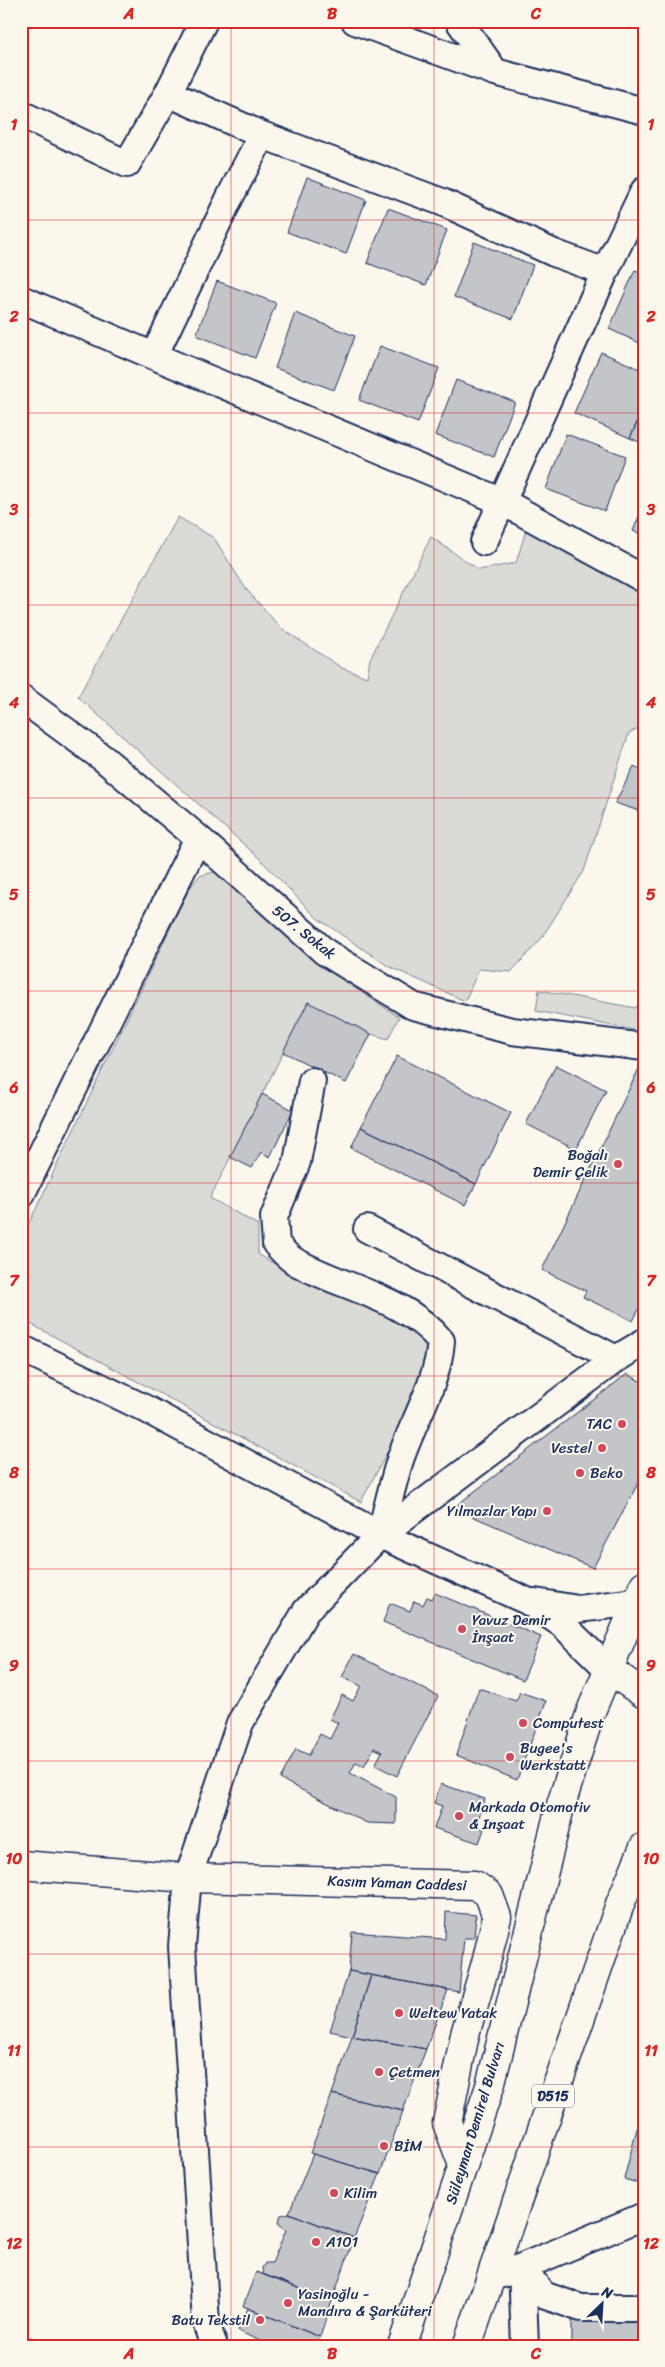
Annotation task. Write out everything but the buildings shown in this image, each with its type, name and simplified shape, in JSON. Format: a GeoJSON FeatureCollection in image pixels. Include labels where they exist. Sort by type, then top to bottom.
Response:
{"type":"FeatureCollection","features":[{"type":"Feature","properties":{"kind":"main road","name":"Süleyman Demirel Bulvarı"},"geometry":{"type":"LineString","coordinates":[[402,2346],[490,2086],[559,1811],[591,1711],[641,1596]]}},
{"type":"Feature","properties":{"kind":"main road"},"geometry":{"type":"LineString","coordinates":[[608,1669],[644,1694]]}},
{"type":"Feature","properties":{"kind":"main road","name":"D515"},"geometry":{"type":"LineString","coordinates":[[467,2346],[620,1904],[644,1847]]}},
{"type":"Feature","properties":{"kind":"main road","name":"Kasım Yaman Caddesi"},"geometry":{"type":"LineString","coordinates":[[21,1865],[188,1878],[475,1885],[489,1895],[497,1917],[486,1963],[465,2034],[447,2123],[463,2165]]}},
{"type":"Feature","properties":{"kind":"street"},"geometry":{"type":"LineString","coordinates":[[21,114],[127,164],[168,93],[204,21]]}},
{"type":"Feature","properties":{"kind":"street"},"geometry":{"type":"LineString","coordinates":[[355,21],[495,72],[644,111]]}},
{"type":"Feature","properties":{"kind":"street"},"geometry":{"type":"LineString","coordinates":[[459,21],[495,72]]}},
{"type":"Feature","properties":{"kind":"street"},"geometry":{"type":"LineString","coordinates":[[168,93],[262,135],[442,202],[554,253],[605,272]]}},
{"type":"Feature","properties":{"kind":"street"},"geometry":{"type":"LineString","coordinates":[[154,356],[229,199],[262,135]]}},
{"type":"Feature","properties":{"kind":"street"},"geometry":{"type":"LineString","coordinates":[[484,542],[605,272],[644,192]]}},
{"type":"Feature","properties":{"kind":"street"},"geometry":{"type":"LineString","coordinates":[[21,299],[502,502],[644,578]]}},
{"type":"Feature","properties":{"kind":"street","name":"507. Sokak"},"geometry":{"type":"LineString","coordinates":[[21,698],[104,759],[198,838],[325,952],[414,1006],[512,1031],[644,1047]]}},
{"type":"Feature","properties":{"kind":"street"},"geometry":{"type":"LineString","coordinates":[[21,1195],[198,838]]}},
{"type":"Feature","properties":{"kind":"street"},"geometry":{"type":"LineString","coordinates":[[312,1081],[297,1162],[274,1217],[276,1244],[294,1261],[392,1304],[429,1325],[442,1341],[434,1376],[400,1460],[380,1535]]}},
{"type":"Feature","properties":{"kind":"street"},"geometry":{"type":"LineString","coordinates":[[367,1229],[616,1359]]}},
{"type":"Feature","properties":{"kind":"street"},"geometry":{"type":"LineString","coordinates":[[214,2346],[206,2323],[182,1946],[188,1878],[240,1723],[306,1612],[380,1535],[616,1359],[644,1342]]}},
{"type":"Feature","properties":{"kind":"street"},"geometry":{"type":"LineString","coordinates":[[27,1351],[144,1408],[380,1535],[527,1601],[562,1624],[608,1669]]}},
{"type":"Feature","properties":{"kind":"street"},"geometry":{"type":"LineString","coordinates":[[527,1601],[578,1608],[641,1596]]}},
{"type":"Feature","properties":{"kind":"street"},"geometry":{"type":"LineString","coordinates":[[492,2277],[522,2267],[644,2216]]}},
{"type":"Feature","properties":{"kind":"street"},"geometry":{"type":"LineString","coordinates":[[522,2267],[543,2295],[581,2308],[644,2308]]}},
{"type":"Feature","properties":{"kind":"street"},"geometry":{"type":"LineString","coordinates":[[522,2267],[525,2346]]}},
{"type":"Feature","properties":{"kind":"shaded area"},"geometry":{"type":"Polygon","coordinates":[[[178,517],[214,538],[246,589],[281,628],[342,668],[367,677],[370,659],[431,537],[479,570],[516,563],[526,530],[644,590],[644,725],[629,733],[584,871],[541,939],[511,972],[479,969],[465,1001],[388,966],[317,918],[258,857],[78,697],[178,517]]]}},
{"type":"Feature","properties":{"kind":"shaded area"},"geometry":{"type":"Polygon","coordinates":[[[214,872],[225,876],[326,969],[399,1017],[388,1039],[371,1034],[308,1003],[210,1198],[258,1225],[258,1254],[303,1281],[416,1329],[426,1346],[423,1384],[361,1502],[29,1323],[21,1336],[21,1240],[189,889],[199,876],[214,872]]]}},
{"type":"Feature","properties":{"kind":"shaded area"},"geometry":{"type":"Polygon","coordinates":[[[539,990],[636,1008],[644,994],[644,1032],[536,1011],[539,990]]]}},
{"type":"Feature","properties":{"kind":"place","name":"Boğalı Demir Çelik"},"geometry":{"type":"Point","coordinates":[618,1164]}},
{"type":"Feature","properties":{"kind":"place","name":"TAC"},"geometry":{"type":"Point","coordinates":[622,1424]}},
{"type":"Feature","properties":{"kind":"place","name":"Vestel"},"geometry":{"type":"Point","coordinates":[602,1448]}},
{"type":"Feature","properties":{"kind":"place","name":"Beko"},"geometry":{"type":"Point","coordinates":[580,1473]}},
{"type":"Feature","properties":{"kind":"place","name":"Yılmazlar Yapı"},"geometry":{"type":"Point","coordinates":[547,1511]}},
{"type":"Feature","properties":{"kind":"place","name":"Yavuz Demir İnşaat"},"geometry":{"type":"Point","coordinates":[462,1629]}},
{"type":"Feature","properties":{"kind":"place","name":"Computest"},"geometry":{"type":"Point","coordinates":[523,1723]}},
{"type":"Feature","properties":{"kind":"place","name":"Bugee's Werkstatt"},"geometry":{"type":"Point","coordinates":[510,1757]}},
{"type":"Feature","properties":{"kind":"place","name":"Markada Otomotiv & Inşaat"},"geometry":{"type":"Point","coordinates":[459,1816]}},
{"type":"Feature","properties":{"kind":"place","name":"Weltew Yatak"},"geometry":{"type":"Point","coordinates":[399,2013]}},
{"type":"Feature","properties":{"kind":"place","name":"Çetmen"},"geometry":{"type":"Point","coordinates":[379,2072]}},
{"type":"Feature","properties":{"kind":"place","name":"BİM"},"geometry":{"type":"Point","coordinates":[384,2146]}},
{"type":"Feature","properties":{"kind":"place","name":"Kilim"},"geometry":{"type":"Point","coordinates":[334,2193]}},
{"type":"Feature","properties":{"kind":"place","name":"A101"},"geometry":{"type":"Point","coordinates":[316,2242]}},
{"type":"Feature","properties":{"kind":"place","name":"Yasinoğlu - Mandıra & Şarküteri"},"geometry":{"type":"Point","coordinates":[288,2303]}},
{"type":"Feature","properties":{"kind":"place","name":"Batu Tekstil"},"geometry":{"type":"Point","coordinates":[260,2320]}}]}
